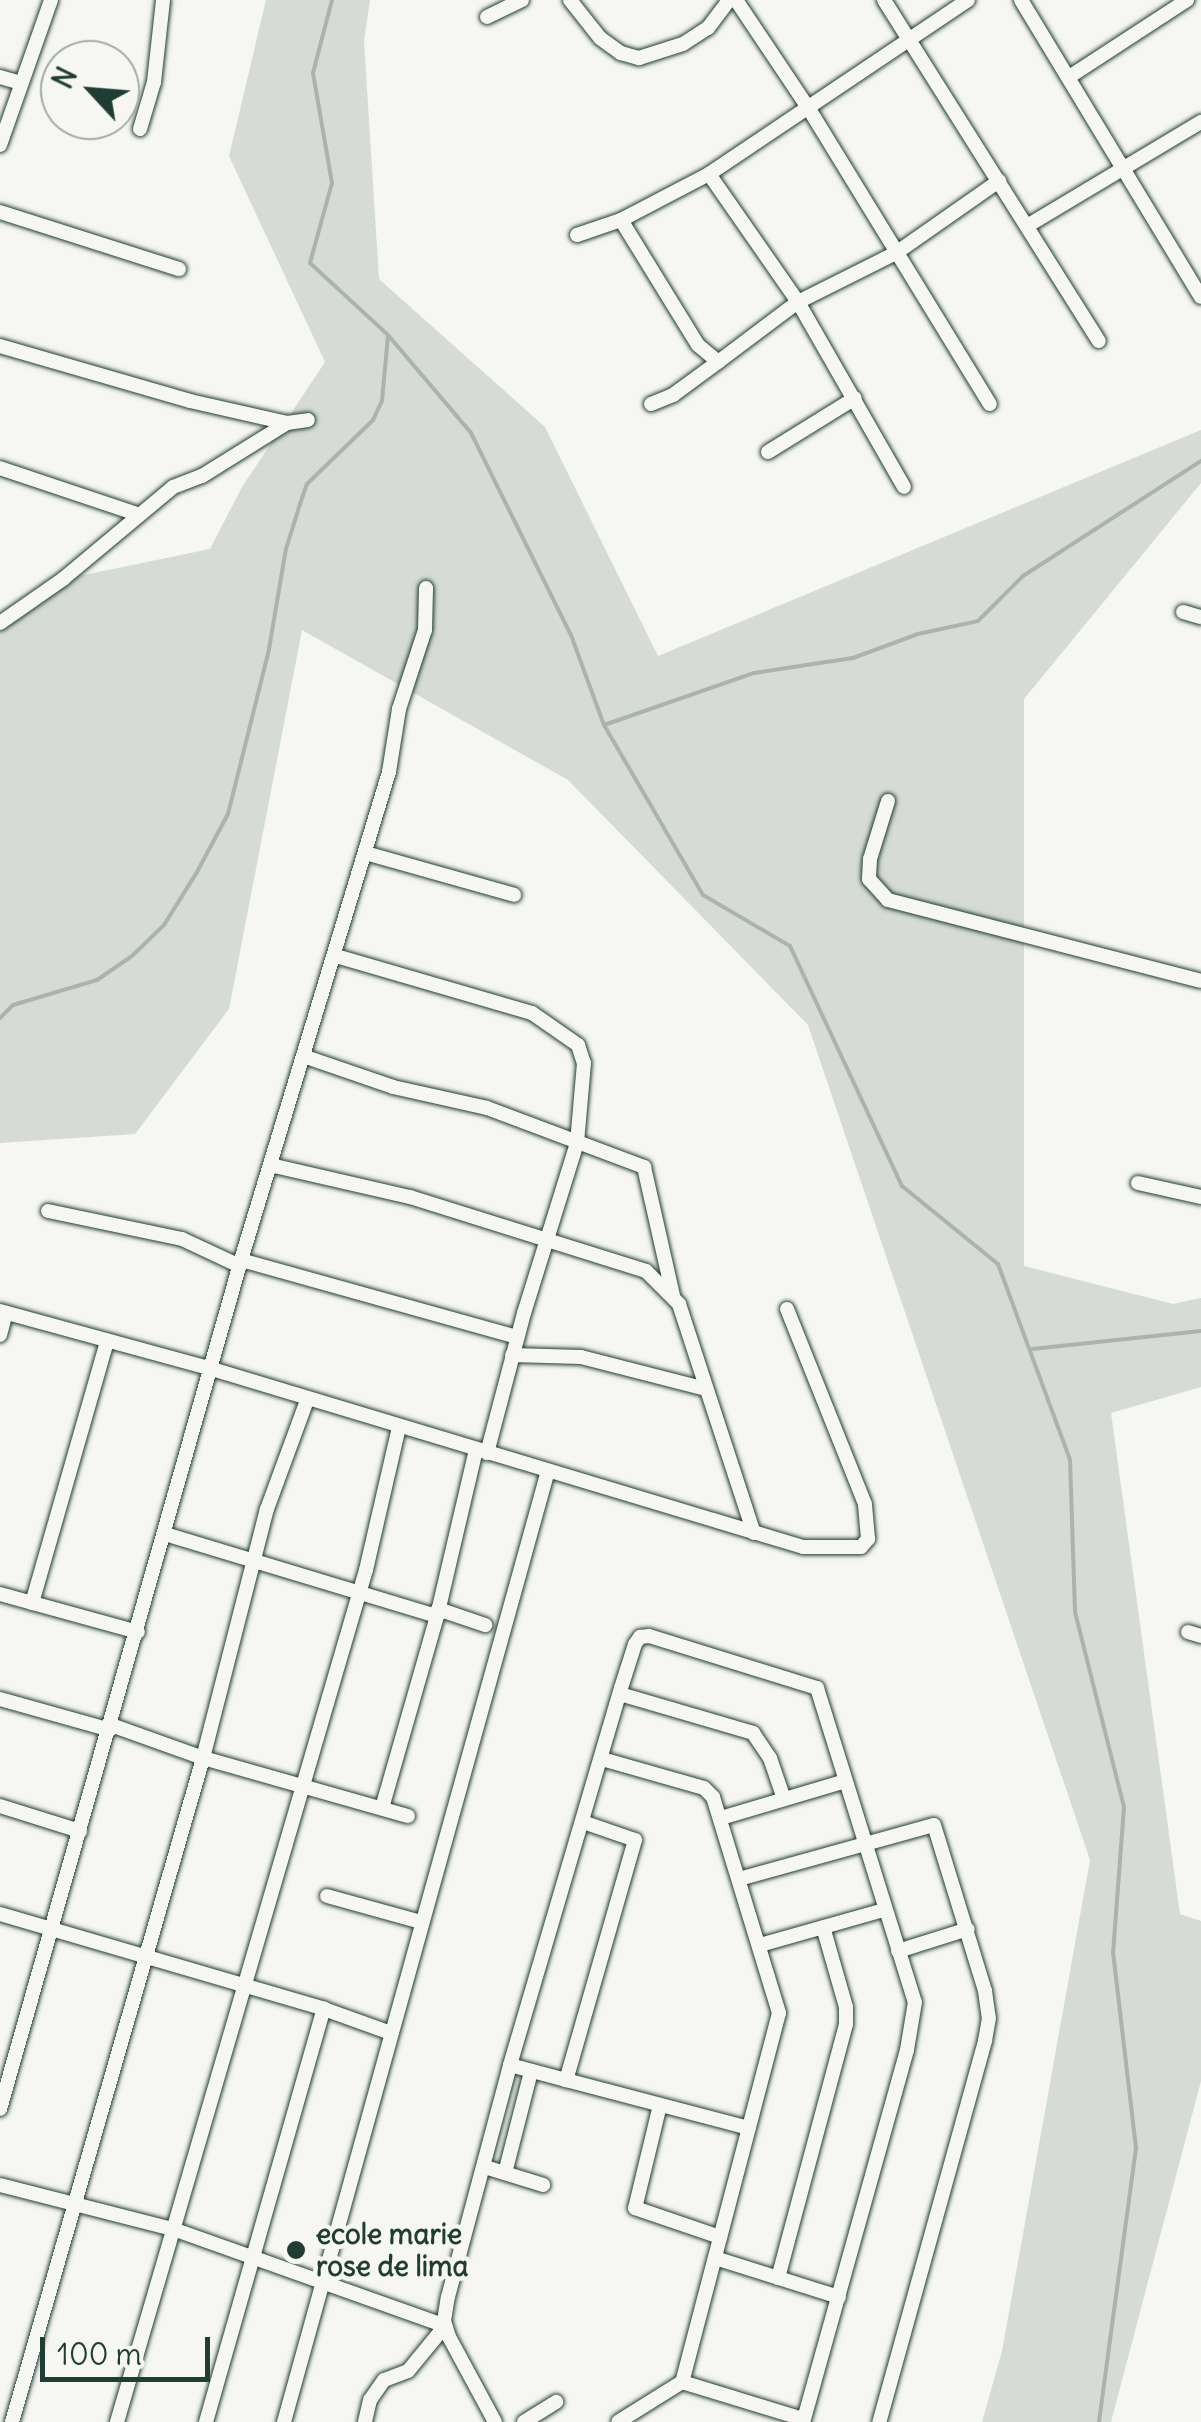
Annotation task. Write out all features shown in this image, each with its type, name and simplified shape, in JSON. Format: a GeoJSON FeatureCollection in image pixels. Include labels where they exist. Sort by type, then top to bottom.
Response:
{"type":"FeatureCollection","features":[{"type":"Feature","properties":{"kind":"street"},"geometry":{"type":"LineString","coordinates":[[0,145],[51,0]]}},
{"type":"Feature","properties":{"kind":"street"},"geometry":{"type":"LineString","coordinates":[[140,129],[154,82],[164,0]]}},
{"type":"Feature","properties":{"kind":"street"},"geometry":{"type":"LineString","coordinates":[[488,17],[522,0]]}},
{"type":"Feature","properties":{"kind":"street"},"geometry":{"type":"LineString","coordinates":[[570,0],[600,38],[621,53],[639,58],[683,44],[708,28],[733,0],[809,109],[990,404]]}},
{"type":"Feature","properties":{"kind":"street"},"geometry":{"type":"LineString","coordinates":[[884,0],[1099,341]]}},
{"type":"Feature","properties":{"kind":"street"},"geometry":{"type":"LineString","coordinates":[[577,235],[622,220],[709,174],[968,0]]}},
{"type":"Feature","properties":{"kind":"street"},"geometry":{"type":"LineString","coordinates":[[1021,0],[1201,297]]}},
{"type":"Feature","properties":{"kind":"street"},"geometry":{"type":"LineString","coordinates":[[1069,77],[1187,0]]}},
{"type":"Feature","properties":{"kind":"street"},"geometry":{"type":"LineString","coordinates":[[0,78],[22,82]]}},
{"type":"Feature","properties":{"kind":"street"},"geometry":{"type":"LineString","coordinates":[[1027,226],[1201,122]]}},
{"type":"Feature","properties":{"kind":"street"},"geometry":{"type":"LineString","coordinates":[[709,174],[798,302],[904,487]]}},
{"type":"Feature","properties":{"kind":"street"},"geometry":{"type":"LineString","coordinates":[[650,404],[672,395],[798,302],[896,252],[999,181]]}},
{"type":"Feature","properties":{"kind":"street"},"geometry":{"type":"LineString","coordinates":[[0,212],[178,269]]}},
{"type":"Feature","properties":{"kind":"street"},"geometry":{"type":"LineString","coordinates":[[622,220],[698,345],[718,362]]}},
{"type":"Feature","properties":{"kind":"street"},"geometry":{"type":"LineString","coordinates":[[0,346],[190,401],[287,424]]}},
{"type":"Feature","properties":{"kind":"street"},"geometry":{"type":"LineString","coordinates":[[768,452],[856,398]]}},
{"type":"Feature","properties":{"kind":"street"},"geometry":{"type":"LineString","coordinates":[[0,623],[63,579],[173,487],[202,476],[287,424],[308,420]]}},
{"type":"Feature","properties":{"kind":"street"},"geometry":{"type":"LineString","coordinates":[[0,468],[137,514]]}},
{"type":"Feature","properties":{"kind":"street"},"geometry":{"type":"LineString","coordinates":[[0,2109],[240,1263],[390,772],[399,709],[425,630],[426,588]]}},
{"type":"Feature","properties":{"kind":"street"},"geometry":{"type":"LineString","coordinates":[[1183,612],[1201,617]]}},
{"type":"Feature","properties":{"kind":"street"},"geometry":{"type":"LineString","coordinates":[[888,801],[870,859],[869,879],[888,900],[1201,981]]}},
{"type":"Feature","properties":{"kind":"street"},"geometry":{"type":"LineString","coordinates":[[365,853],[514,896]]}},
{"type":"Feature","properties":{"kind":"street"},"geometry":{"type":"LineString","coordinates":[[336,956],[516,1008],[556,1026],[578,1045],[584,1062],[577,1143],[481,1452],[382,1808]]}},
{"type":"Feature","properties":{"kind":"street"},"geometry":{"type":"LineString","coordinates":[[306,1057],[393,1087],[487,1108],[644,1167],[673,1296],[754,1533]]}},
{"type":"Feature","properties":{"kind":"street"},"geometry":{"type":"LineString","coordinates":[[270,1165],[410,1197],[632,1264],[673,1296]]}},
{"type":"Feature","properties":{"kind":"street"},"geometry":{"type":"LineString","coordinates":[[1138,1183],[1201,1196]]}},
{"type":"Feature","properties":{"kind":"street"},"geometry":{"type":"LineString","coordinates":[[48,1211],[182,1238],[240,1263],[517,1337]]}},
{"type":"Feature","properties":{"kind":"street"},"geometry":{"type":"LineString","coordinates":[[0,1335],[3,1312],[212,1369],[803,1548],[852,1550],[868,1539],[866,1504],[787,1309]]}},
{"type":"Feature","properties":{"kind":"street"},"geometry":{"type":"LineString","coordinates":[[32,1603],[107,1340]]}},
{"type":"Feature","properties":{"kind":"street"},"geometry":{"type":"LineString","coordinates":[[512,1354],[580,1357],[706,1389]]}},
{"type":"Feature","properties":{"kind":"street"},"geometry":{"type":"LineString","coordinates":[[12,2422],[203,1758],[253,1560],[306,1400]]}},
{"type":"Feature","properties":{"kind":"street"},"geometry":{"type":"LineString","coordinates":[[118,2422],[359,1592],[400,1427]]}},
{"type":"Feature","properties":{"kind":"street"},"geometry":{"type":"LineString","coordinates":[[284,2422],[548,1471]]}},
{"type":"Feature","properties":{"kind":"street"},"geometry":{"type":"LineString","coordinates":[[165,1534],[486,1626]]}},
{"type":"Feature","properties":{"kind":"street"},"geometry":{"type":"LineString","coordinates":[[0,1594],[138,1632]]}},
{"type":"Feature","properties":{"kind":"street"},"geometry":{"type":"LineString","coordinates":[[495,2422],[445,2326],[448,2297],[510,2064],[640,1636],[818,1688],[915,2002],[914,2026],[803,2420],[682,2382]]}},
{"type":"Feature","properties":{"kind":"street"},"geometry":{"type":"LineString","coordinates":[[620,1694],[753,1733],[770,1758],[784,1800]]}},
{"type":"Feature","properties":{"kind":"street"},"geometry":{"type":"LineString","coordinates":[[0,1699],[111,1727],[203,1758],[408,1816]]}},
{"type":"Feature","properties":{"kind":"street"},"geometry":{"type":"LineString","coordinates":[[602,1759],[704,1788],[713,1796],[779,2014],[682,2382],[618,2422]]}},
{"type":"Feature","properties":{"kind":"street"},"geometry":{"type":"LineString","coordinates":[[721,1818],[846,1781]]}},
{"type":"Feature","properties":{"kind":"street"},"geometry":{"type":"LineString","coordinates":[[0,1806],[80,1831]]}},
{"type":"Feature","properties":{"kind":"street"},"geometry":{"type":"LineString","coordinates":[[566,2080],[636,1840],[582,1822]]}},
{"type":"Feature","properties":{"kind":"street"},"geometry":{"type":"LineString","coordinates":[[740,1879],[934,1825],[968,1929],[990,2018],[879,2422]]}},
{"type":"Feature","properties":{"kind":"street"},"geometry":{"type":"LineString","coordinates":[[327,1896],[421,1922]]}},
{"type":"Feature","properties":{"kind":"street"},"geometry":{"type":"LineString","coordinates":[[760,1945],[884,1910]]}},
{"type":"Feature","properties":{"kind":"street"},"geometry":{"type":"LineString","coordinates":[[0,1914],[324,2009],[391,2033]]}},
{"type":"Feature","properties":{"kind":"street"},"geometry":{"type":"LineString","coordinates":[[778,2278],[846,2024],[846,2007],[823,1927]]}},
{"type":"Feature","properties":{"kind":"street"},"geometry":{"type":"LineString","coordinates":[[898,1951],[968,1929]]}},
{"type":"Feature","properties":{"kind":"street"},"geometry":{"type":"LineString","coordinates":[[206,2422],[324,2009]]}},
{"type":"Feature","properties":{"kind":"street"},"geometry":{"type":"LineString","coordinates":[[510,2064],[750,2128]]}},
{"type":"Feature","properties":{"kind":"street"},"geometry":{"type":"LineString","coordinates":[[506,2173],[532,2072]]}},
{"type":"Feature","properties":{"kind":"street"},"geometry":{"type":"LineString","coordinates":[[660,2105],[635,2208],[720,2237]]}},
{"type":"Feature","properties":{"kind":"street"},"geometry":{"type":"LineString","coordinates":[[485,2166],[543,2185]]}},
{"type":"Feature","properties":{"kind":"street"},"geometry":{"type":"LineString","coordinates":[[0,2185],[74,2200],[172,2228],[445,2326]]}},
{"type":"Feature","properties":{"kind":"street"},"geometry":{"type":"LineString","coordinates":[[714,2258],[839,2297]]}},
{"type":"Feature","properties":{"kind":"street"},"geometry":{"type":"LineString","coordinates":[[365,2422],[370,2400],[384,2380],[408,2370],[445,2326]]}},
{"type":"Feature","properties":{"kind":"street"},"geometry":{"type":"LineString","coordinates":[[524,2422],[556,2402]]}},
{"type":"Feature","properties":{"kind":"shaded area"},"geometry":{"type":"Polygon","coordinates":[[[266,0],[370,0],[364,41],[379,279],[545,427],[658,656],[1201,430],[1201,483],[1024,699],[1024,1266],[1173,1304],[1201,1298],[1201,1387],[1111,1413],[1180,1914],[1201,1921],[1201,2081],[1111,2422],[982,2422],[1002,2351],[1090,1860],[808,1025],[568,780],[302,630],[229,1009],[135,1134],[0,1143],[0,620],[74,577],[210,549],[242,487],[325,362],[229,156],[266,0]]]}},
{"type":"Feature","properties":{"kind":"waterway"},"geometry":{"type":"LineString","coordinates":[[332,0],[313,73],[332,183],[310,263],[388,335],[471,433],[571,635],[604,725],[703,895],[790,946],[902,1186],[998,1264],[1070,1460],[1075,1612],[1124,1807],[1113,1952],[1136,2148],[1099,2422]]}},
{"type":"Feature","properties":{"kind":"waterway"},"geometry":{"type":"LineString","coordinates":[[0,1018],[13,1005],[97,980],[132,956],[164,925],[197,872],[228,814],[269,649],[286,549],[307,484],[373,420],[382,401],[388,335]]}},
{"type":"Feature","properties":{"kind":"waterway"},"geometry":{"type":"LineString","coordinates":[[604,725],[754,673],[853,658],[918,634],[978,621],[1023,576],[1201,461]]}},
{"type":"Feature","properties":{"kind":"waterway"},"geometry":{"type":"LineString","coordinates":[[1032,1349],[1201,1331]]}},
{"type":"Feature","properties":{"kind":"place","name":"ecole marie rose de lima"},"geometry":{"type":"Point","coordinates":[296,2250]}}]}
